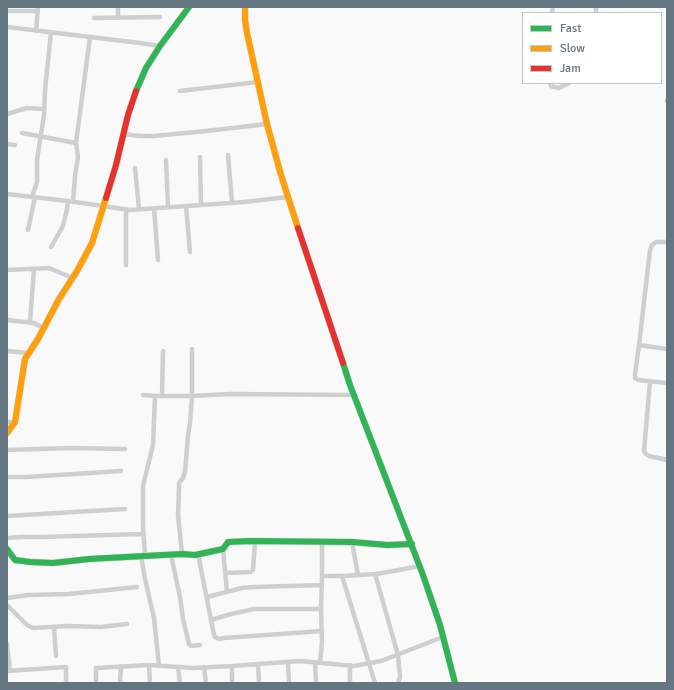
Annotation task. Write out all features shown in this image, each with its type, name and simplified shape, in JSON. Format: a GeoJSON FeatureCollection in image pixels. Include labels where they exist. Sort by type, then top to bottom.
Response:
{"type":"FeatureCollection","features":[{"type":"Feature","properties":{"kind":"street"},"geometry":{"type":"LineString","coordinates":[[118,7],[118,18]]}},
{"type":"Feature","properties":{"kind":"street"},"geometry":{"type":"LineString","coordinates":[[7,433],[15,422],[25,359],[58,299],[73,278],[92,243],[104,206],[137,88],[146,68],[160,46],[189,7]]}},
{"type":"Feature","properties":{"kind":"street"},"geometry":{"type":"LineString","coordinates":[[245,7],[246,26],[267,124],[281,175],[354,395],[420,566],[440,625],[455,683]]}},
{"type":"Feature","properties":{"kind":"street"},"geometry":{"type":"LineString","coordinates":[[7,11],[38,9],[36,31]]}},
{"type":"Feature","properties":{"kind":"street"},"geometry":{"type":"LineString","coordinates":[[94,18],[160,17]]}},
{"type":"Feature","properties":{"kind":"street"},"geometry":{"type":"LineString","coordinates":[[7,27],[160,46]]}},
{"type":"Feature","properties":{"kind":"street"},"geometry":{"type":"LineString","coordinates":[[28,230],[37,182],[51,32]]}},
{"type":"Feature","properties":{"kind":"street"},"geometry":{"type":"LineString","coordinates":[[51,247],[63,226],[67,209],[71,201],[78,157],[76,143],[90,37]]}},
{"type":"Feature","properties":{"kind":"street"},"geometry":{"type":"LineString","coordinates":[[180,91],[258,82]]}},
{"type":"Feature","properties":{"kind":"street"},"geometry":{"type":"LineString","coordinates":[[550,84],[551,86],[559,88],[567,84]]}},
{"type":"Feature","properties":{"kind":"street"},"geometry":{"type":"LineString","coordinates":[[7,114],[27,108],[44,109]]}},
{"type":"Feature","properties":{"kind":"street"},"geometry":{"type":"LineString","coordinates":[[124,134],[154,136],[267,124]]}},
{"type":"Feature","properties":{"kind":"street"},"geometry":{"type":"LineString","coordinates":[[22,133],[76,143]]}},
{"type":"Feature","properties":{"kind":"street"},"geometry":{"type":"LineString","coordinates":[[7,144],[15,144]]}},
{"type":"Feature","properties":{"kind":"street"},"geometry":{"type":"LineString","coordinates":[[228,155],[232,203]]}},
{"type":"Feature","properties":{"kind":"street"},"geometry":{"type":"LineString","coordinates":[[200,157],[201,205]]}},
{"type":"Feature","properties":{"kind":"street"},"geometry":{"type":"LineString","coordinates":[[166,160],[168,207]]}},
{"type":"Feature","properties":{"kind":"street"},"geometry":{"type":"LineString","coordinates":[[135,168],[140,209]]}},
{"type":"Feature","properties":{"kind":"street"},"geometry":{"type":"LineString","coordinates":[[7,194],[126,209],[232,203],[288,197]]}},
{"type":"Feature","properties":{"kind":"street"},"geometry":{"type":"LineString","coordinates":[[186,206],[190,252]]}},
{"type":"Feature","properties":{"kind":"street"},"geometry":{"type":"LineString","coordinates":[[154,208],[158,260]]}},
{"type":"Feature","properties":{"kind":"street"},"geometry":{"type":"LineString","coordinates":[[126,209],[126,265]]}},
{"type":"Feature","properties":{"kind":"street"},"geometry":{"type":"LineString","coordinates":[[667,242],[656,242],[650,250],[635,374],[638,380],[667,383]]}},
{"type":"Feature","properties":{"kind":"street"},"geometry":{"type":"LineString","coordinates":[[7,270],[49,268],[73,278]]}},
{"type":"Feature","properties":{"kind":"street"},"geometry":{"type":"LineString","coordinates":[[30,322],[34,269]]}},
{"type":"Feature","properties":{"kind":"street"},"geometry":{"type":"LineString","coordinates":[[7,320],[30,322],[43,328]]}},
{"type":"Feature","properties":{"kind":"street"},"geometry":{"type":"LineString","coordinates":[[639,346],[667,349]]}},
{"type":"Feature","properties":{"kind":"street"},"geometry":{"type":"LineString","coordinates":[[182,554],[178,515],[179,483],[185,472],[192,396],[192,349]]}},
{"type":"Feature","properties":{"kind":"street"},"geometry":{"type":"LineString","coordinates":[[7,351],[29,353]]}},
{"type":"Feature","properties":{"kind":"street"},"geometry":{"type":"LineString","coordinates":[[162,396],[163,351]]}},
{"type":"Feature","properties":{"kind":"street"},"geometry":{"type":"LineString","coordinates":[[650,381],[644,451],[646,454],[667,460]]}},
{"type":"Feature","properties":{"kind":"street"},"geometry":{"type":"LineString","coordinates":[[143,395],[354,395]]}},
{"type":"Feature","properties":{"kind":"street"},"geometry":{"type":"LineString","coordinates":[[155,396],[153,445],[143,486],[143,556],[145,579],[154,618],[159,666]]}},
{"type":"Feature","properties":{"kind":"street"},"geometry":{"type":"LineString","coordinates":[[7,422],[15,422]]}},
{"type":"Feature","properties":{"kind":"street"},"geometry":{"type":"LineString","coordinates":[[7,450],[70,448],[125,449]]}},
{"type":"Feature","properties":{"kind":"street"},"geometry":{"type":"LineString","coordinates":[[7,477],[121,471]]}},
{"type":"Feature","properties":{"kind":"street"},"geometry":{"type":"LineString","coordinates":[[7,516],[125,509]]}},
{"type":"Feature","properties":{"kind":"street"},"geometry":{"type":"LineString","coordinates":[[7,538],[143,534]]}},
{"type":"Feature","properties":{"kind":"street"},"geometry":{"type":"LineString","coordinates":[[226,573],[251,572],[253,570],[255,541]]}},
{"type":"Feature","properties":{"kind":"street"},"geometry":{"type":"LineString","coordinates":[[227,592],[223,549],[228,542],[352,542],[387,545],[412,544]]}},
{"type":"Feature","properties":{"kind":"street"},"geometry":{"type":"LineString","coordinates":[[316,683],[322,642],[322,542]]}},
{"type":"Feature","properties":{"kind":"street"},"geometry":{"type":"LineString","coordinates":[[352,542],[358,575]]}},
{"type":"Feature","properties":{"kind":"street"},"geometry":{"type":"LineString","coordinates":[[7,548],[15,560],[53,563],[89,559],[198,554],[223,549]]}},
{"type":"Feature","properties":{"kind":"street"},"geometry":{"type":"LineString","coordinates":[[198,554],[215,638],[322,631]]}},
{"type":"Feature","properties":{"kind":"street"},"geometry":{"type":"LineString","coordinates":[[171,555],[189,644],[191,646],[200,645]]}},
{"type":"Feature","properties":{"kind":"street"},"geometry":{"type":"LineString","coordinates":[[322,576],[375,574],[420,566]]}},
{"type":"Feature","properties":{"kind":"street"},"geometry":{"type":"LineString","coordinates":[[375,574],[398,655],[402,683]]}},
{"type":"Feature","properties":{"kind":"street"},"geometry":{"type":"LineString","coordinates":[[342,576],[376,683]]}},
{"type":"Feature","properties":{"kind":"street"},"geometry":{"type":"LineString","coordinates":[[207,597],[242,588],[322,585]]}},
{"type":"Feature","properties":{"kind":"street"},"geometry":{"type":"LineString","coordinates":[[7,598],[28,595],[69,594],[137,587]]}},
{"type":"Feature","properties":{"kind":"street"},"geometry":{"type":"LineString","coordinates":[[7,605],[29,627],[33,628],[128,624]]}},
{"type":"Feature","properties":{"kind":"street"},"geometry":{"type":"LineString","coordinates":[[211,620],[254,609],[321,609]]}},
{"type":"Feature","properties":{"kind":"street"},"geometry":{"type":"LineString","coordinates":[[54,627],[56,656]]}},
{"type":"Feature","properties":{"kind":"street"},"geometry":{"type":"LineString","coordinates":[[96,683],[96,668],[121,666],[204,667],[258,665],[300,661],[354,666],[381,661],[443,637]]}},
{"type":"Feature","properties":{"kind":"street"},"geometry":{"type":"LineString","coordinates":[[7,644],[9,671],[66,667],[66,683]]}},
{"type":"Feature","properties":{"kind":"street"},"geometry":{"type":"LineString","coordinates":[[288,662],[289,683]]}},
{"type":"Feature","properties":{"kind":"street"},"geometry":{"type":"LineString","coordinates":[[258,665],[259,683]]}},
{"type":"Feature","properties":{"kind":"street"},"geometry":{"type":"LineString","coordinates":[[350,665],[350,683]]}},
{"type":"Feature","properties":{"kind":"street"},"geometry":{"type":"LineString","coordinates":[[120,683],[121,666]]}},
{"type":"Feature","properties":{"kind":"street"},"geometry":{"type":"LineString","coordinates":[[150,666],[150,683]]}},
{"type":"Feature","properties":{"kind":"street"},"geometry":{"type":"LineString","coordinates":[[232,666],[232,683]]}},
{"type":"Feature","properties":{"kind":"street"},"geometry":{"type":"LineString","coordinates":[[178,667],[180,683]]}},
{"type":"Feature","properties":{"kind":"street"},"geometry":{"type":"LineString","coordinates":[[204,667],[206,683]]}},
{"type":"Feature","properties":{"kind":"street"},"geometry":{"type":"LineString","coordinates":[[398,683],[400,677]]}},
{"type":"Feature","properties":{"kind":"traffic: fast"},"geometry":{"type":"LineString","coordinates":[[136,91],[146,68],[160,46],[189,7]]}},
{"type":"Feature","properties":{"kind":"traffic: fast"},"geometry":{"type":"LineString","coordinates":[[343,363],[350,385],[423,575],[440,625],[455,683]]}},
{"type":"Feature","properties":{"kind":"traffic: fast"},"geometry":{"type":"LineString","coordinates":[[7,549],[15,560],[53,563],[89,559],[182,554],[195,555],[223,549],[228,542],[352,542],[387,545],[412,544]]}},
{"type":"Feature","properties":{"kind":"traffic: slow"},"geometry":{"type":"LineString","coordinates":[[245,7],[247,33],[267,124],[298,228]]}},
{"type":"Feature","properties":{"kind":"traffic: slow"},"geometry":{"type":"LineString","coordinates":[[7,433],[15,422],[25,359],[38,339],[59,299],[77,271],[92,243],[106,198]]}},
{"type":"Feature","properties":{"kind":"traffic: jam"},"geometry":{"type":"LineString","coordinates":[[106,198],[116,165],[128,115],[136,91]]}},
{"type":"Feature","properties":{"kind":"traffic: jam"},"geometry":{"type":"LineString","coordinates":[[298,228],[343,363]]}}]}
